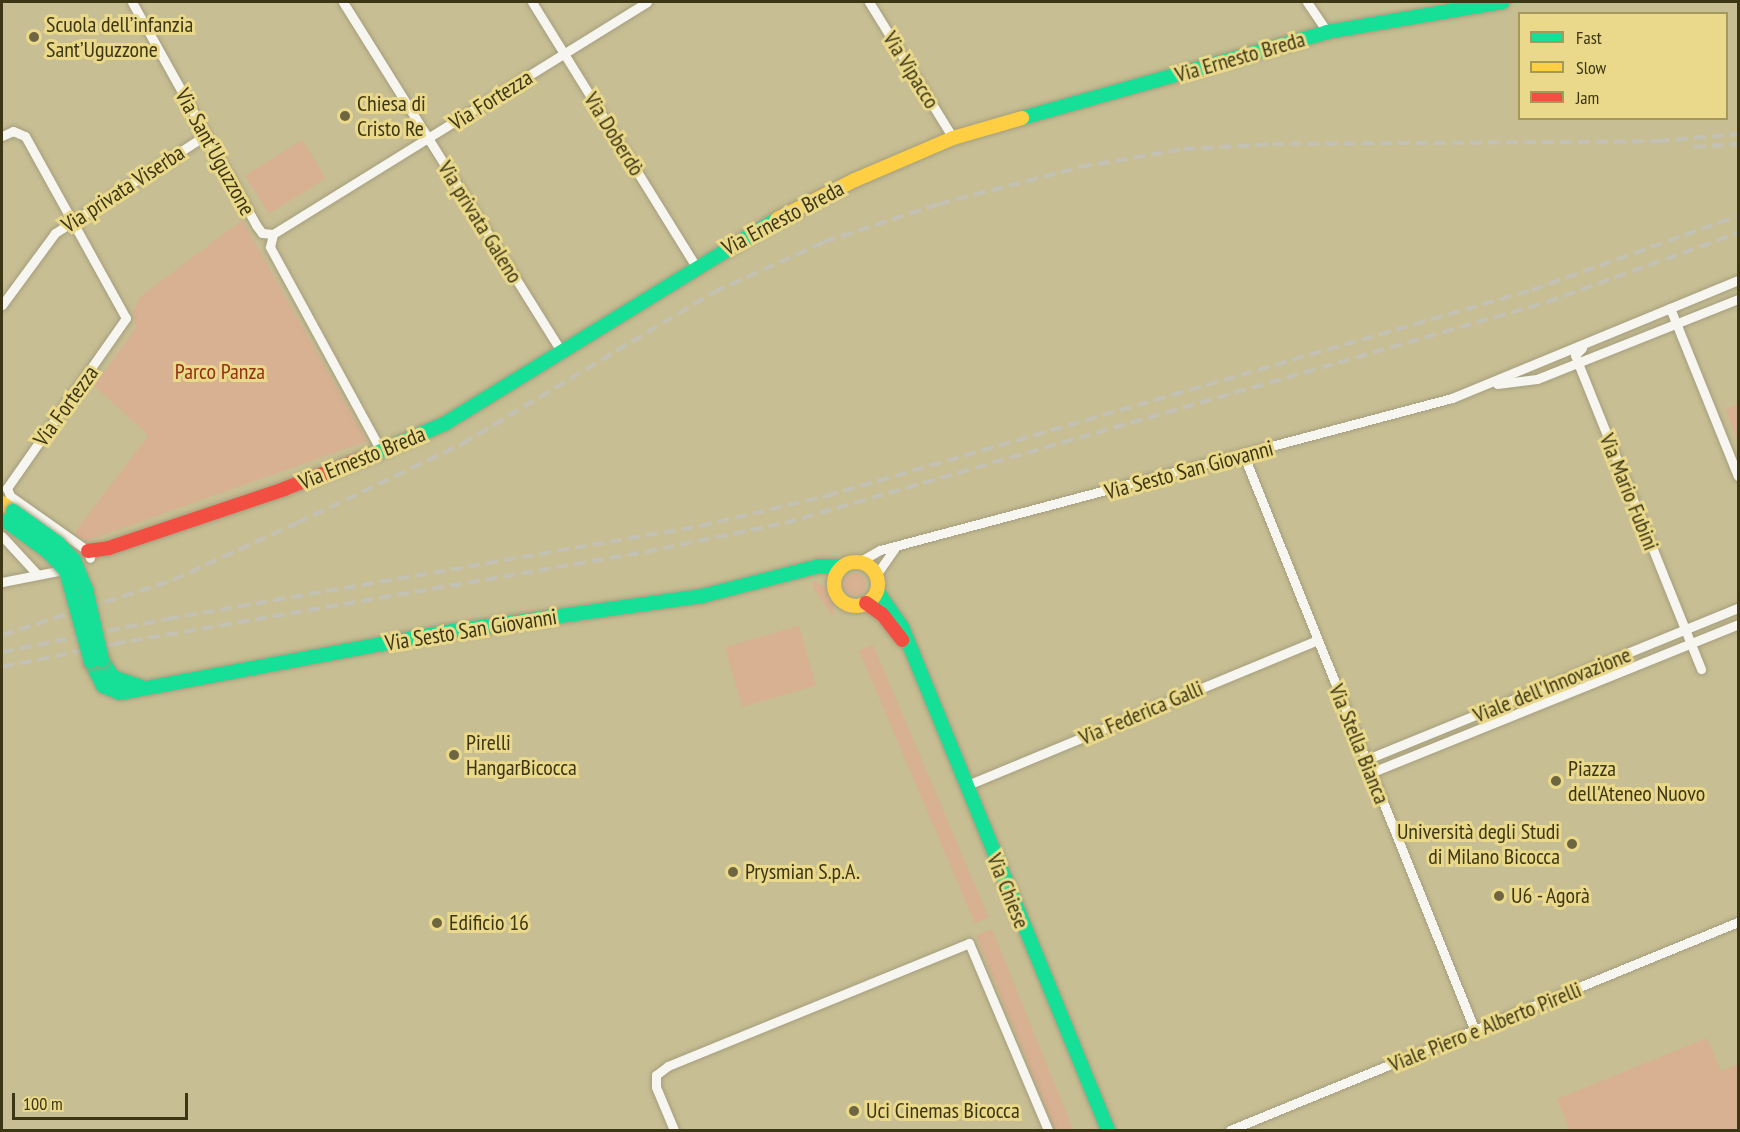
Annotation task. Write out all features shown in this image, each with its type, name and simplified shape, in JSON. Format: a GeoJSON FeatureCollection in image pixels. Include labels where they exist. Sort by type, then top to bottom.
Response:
{"type":"FeatureCollection","features":[{"type":"Feature","properties":{"kind":"street","name":"Via Sant'Uguzzone"},"geometry":{"type":"LineString","coordinates":[[132,2],[256,225],[262,233],[273,234],[270,247],[382,452]]}},
{"type":"Feature","properties":{"kind":"street","name":"Via privata Galeno"},"geometry":{"type":"LineString","coordinates":[[343,2],[561,351]]}},
{"type":"Feature","properties":{"kind":"street","name":"Via Doberdò"},"geometry":{"type":"LineString","coordinates":[[532,2],[696,266]]}},
{"type":"Feature","properties":{"kind":"street","name":"Via Fortezza"},"geometry":{"type":"LineString","coordinates":[[273,234],[647,2]]}},
{"type":"Feature","properties":{"kind":"street","name":"Via Vipacco"},"geometry":{"type":"LineString","coordinates":[[868,2],[953,138]]}},
{"type":"Feature","properties":{"kind":"street"},"geometry":{"type":"LineString","coordinates":[[1307,2],[1327,32]]}},
{"type":"Feature","properties":{"kind":"street","name":"Via Ernesto Breda"},"geometry":{"type":"LineString","coordinates":[[87,557],[382,452],[444,424],[696,266],[855,180],[953,138],[1327,32],[1502,2]]}},
{"type":"Feature","properties":{"kind":"street"},"geometry":{"type":"LineString","coordinates":[[2,136],[13,131],[25,136],[73,221]]}},
{"type":"Feature","properties":{"kind":"street","name":"Via privata Viserba"},"geometry":{"type":"LineString","coordinates":[[2,305],[50,238],[206,135]]}},
{"type":"Feature","properties":{"kind":"street","name":"Via Fortezza"},"geometry":{"type":"LineString","coordinates":[[4,488],[124,324],[126,314],[73,221]]}},
{"type":"Feature","properties":{"kind":"street","name":"Via Sesto San Giovanni"},"geometry":{"type":"LineString","coordinates":[[5,513],[47,550],[66,571],[96,661],[116,679],[141,687],[446,632],[702,596],[800,573],[824,565],[844,566],[859,562],[874,552],[894,549],[1244,456],[1483,386],[1738,280]]}},
{"type":"Feature","properties":{"kind":"street","name":"Via Sesto San Giovanni"},"geometry":{"type":"LineString","coordinates":[[1483,386],[1537,379],[1677,325],[1738,298]]}},
{"type":"Feature","properties":{"kind":"street"},"geometry":{"type":"LineString","coordinates":[[1670,309],[1738,476]]}},
{"type":"Feature","properties":{"kind":"street"},"geometry":{"type":"LineString","coordinates":[[1578,363],[1575,355],[1587,344]]}},
{"type":"Feature","properties":{"kind":"street","name":"Via Mario Fubini"},"geometry":{"type":"LineString","coordinates":[[1578,363],[1701,669]]}},
{"type":"Feature","properties":{"kind":"street","name":"Via Stella Bianca"},"geometry":{"type":"LineString","coordinates":[[1244,456],[1476,1031]]}},
{"type":"Feature","properties":{"kind":"street"},"geometry":{"type":"LineString","coordinates":[[4,488],[10,496],[87,557]]}},
{"type":"Feature","properties":{"kind":"street"},"geometry":{"type":"LineString","coordinates":[[2,536],[35,572]]}},
{"type":"Feature","properties":{"kind":"street"},"geometry":{"type":"LineString","coordinates":[[866,603],[877,591],[876,575],[894,549]]}},
{"type":"Feature","properties":{"kind":"street"},"geometry":{"type":"LineString","coordinates":[[859,562],[876,575]]}},
{"type":"Feature","properties":{"kind":"street"},"geometry":{"type":"LineString","coordinates":[[800,573],[819,576],[834,585],[844,566]]}},
{"type":"Feature","properties":{"kind":"street"},"geometry":{"type":"LineString","coordinates":[[2,582],[35,572],[58,571]]}},
{"type":"Feature","properties":{"kind":"street","name":"Via Chiese"},"geometry":{"type":"LineString","coordinates":[[834,585],[845,603],[866,603],[882,614],[910,651]]}},
{"type":"Feature","properties":{"kind":"street","name":"Via Chiese"},"geometry":{"type":"LineString","coordinates":[[877,591],[898,618],[1108,1131]]}},
{"type":"Feature","properties":{"kind":"street","name":"Viale dell'Innovazione"},"geometry":{"type":"LineString","coordinates":[[1365,760],[1738,608]]}},
{"type":"Feature","properties":{"kind":"street","name":"Viale dell'Innovazione"},"geometry":{"type":"LineString","coordinates":[[1370,773],[1738,624]]}},
{"type":"Feature","properties":{"kind":"street","name":"Via Federica Galli"},"geometry":{"type":"LineString","coordinates":[[965,786],[1317,640]]}},
{"type":"Feature","properties":{"kind":"street","name":"Viale Piero e Alberto Pirelli"},"geometry":{"type":"LineString","coordinates":[[1230,1131],[1738,922]]}},
{"type":"Feature","properties":{"kind":"street"},"geometry":{"type":"LineString","coordinates":[[674,1131],[656,1087],[656,1076],[674,1063],[969,943],[1047,1131]]}},
{"type":"Feature","properties":{"kind":"green space"},"geometry":{"type":"Polygon","coordinates":[[[302,140],[326,178],[269,214],[245,176],[302,140]]]}},
{"type":"Feature","properties":{"kind":"green space","name":"Parco Panza"},"geometry":{"type":"Polygon","coordinates":[[[242,220],[367,441],[86,541],[74,533],[149,435],[94,386],[136,328],[133,312],[140,297],[242,220]]]}},
{"type":"Feature","properties":{"kind":"green space"},"geometry":{"type":"Polygon","coordinates":[[[1738,404],[1738,442],[1725,409],[1738,404]]]}},
{"type":"Feature","properties":{"kind":"green space"},"geometry":{"type":"Polygon","coordinates":[[[855,573],[863,576],[866,584],[863,592],[855,595],[847,592],[844,584],[847,576],[855,573]]]}},
{"type":"Feature","properties":{"kind":"green space"},"geometry":{"type":"Polygon","coordinates":[[[814,581],[827,588],[834,604],[833,616],[813,588],[814,581]]]}},
{"type":"Feature","properties":{"kind":"green space"},"geometry":{"type":"Polygon","coordinates":[[[799,626],[816,686],[742,707],[725,647],[799,626]]]}},
{"type":"Feature","properties":{"kind":"green space"},"geometry":{"type":"Polygon","coordinates":[[[873,645],[989,917],[975,923],[859,651],[873,645]]]}},
{"type":"Feature","properties":{"kind":"green space"},"geometry":{"type":"Polygon","coordinates":[[[992,929],[1073,1130],[1055,1130],[976,935],[992,929]]]}},
{"type":"Feature","properties":{"kind":"green space"},"geometry":{"type":"Polygon","coordinates":[[[1707,1038],[1721,1071],[1738,1064],[1738,1130],[1570,1130],[1557,1099],[1707,1038]]]}},
{"type":"Feature","properties":{"kind":"railway"},"geometry":{"type":"LineString","coordinates":[[2,635],[173,580],[297,523],[462,444],[714,292],[824,242],[939,204],[1080,167],[1183,149],[1272,144],[1658,141],[1738,134]]}},
{"type":"Feature","properties":{"kind":"railway"},"geometry":{"type":"LineString","coordinates":[[1694,147],[1738,144]]}},
{"type":"Feature","properties":{"kind":"railway"},"geometry":{"type":"LineString","coordinates":[[2,652],[167,619],[700,526],[826,496],[1532,290],[1738,216]]}},
{"type":"Feature","properties":{"kind":"railway"},"geometry":{"type":"LineString","coordinates":[[2,667],[113,644],[645,552],[785,523],[1547,302],[1738,233]]}},
{"type":"Feature","properties":{"kind":"traffic: fast"},"geometry":{"type":"LineString","coordinates":[[1022,118],[1327,32],[1502,2]]}},
{"type":"Feature","properties":{"kind":"traffic: fast"},"geometry":{"type":"LineString","coordinates":[[374,454],[444,424],[777,219]]}},
{"type":"Feature","properties":{"kind":"traffic: fast"},"geometry":{"type":"LineString","coordinates":[[13,511],[58,543],[74,560],[86,589],[102,660]]}},
{"type":"Feature","properties":{"kind":"traffic: fast"},"geometry":{"type":"LineString","coordinates":[[6,521],[47,551],[66,571],[91,662]]}},
{"type":"Feature","properties":{"kind":"traffic: fast"},"geometry":{"type":"LineString","coordinates":[[91,662],[103,686],[120,693],[446,632],[702,596],[819,566],[844,566]]}},
{"type":"Feature","properties":{"kind":"traffic: fast"},"geometry":{"type":"LineString","coordinates":[[877,591],[902,627],[1108,1130]]}},
{"type":"Feature","properties":{"kind":"traffic: fast"},"geometry":{"type":"LineString","coordinates":[[102,660],[113,677],[139,686]]}},
{"type":"Feature","properties":{"kind":"traffic: slow"},"geometry":{"type":"LineString","coordinates":[[777,219],[855,180],[953,138],[1022,118]]}},
{"type":"Feature","properties":{"kind":"traffic: slow"},"geometry":{"type":"LineString","coordinates":[[2,503],[13,511]]}},
{"type":"Feature","properties":{"kind":"traffic: slow"},"geometry":{"type":"LineString","coordinates":[[856,562],[871,569],[878,584],[871,599],[856,606],[841,599],[834,584],[841,569],[856,562]]}},
{"type":"Feature","properties":{"kind":"traffic: jam"},"geometry":{"type":"LineString","coordinates":[[88,551],[109,548],[284,489],[374,454]]}},
{"type":"Feature","properties":{"kind":"traffic: jam"},"geometry":{"type":"LineString","coordinates":[[866,603],[882,614],[902,640]]}},
{"type":"Feature","properties":{"kind":"place","name":"Scuola dell’infanzia Sant’Uguzzone"},"geometry":{"type":"Point","coordinates":[34,37]}},
{"type":"Feature","properties":{"kind":"place","name":"Chiesa di Cristo Re"},"geometry":{"type":"Point","coordinates":[345,116]}},
{"type":"Feature","properties":{"kind":"place","name":"Pirelli HangarBicocca"},"geometry":{"type":"Point","coordinates":[454,755]}},
{"type":"Feature","properties":{"kind":"place","name":"Piazza dell'Ateneo Nuovo"},"geometry":{"type":"Point","coordinates":[1556,781]}},
{"type":"Feature","properties":{"kind":"place","name":"Università degli Studi di Milano Bicocca"},"geometry":{"type":"Point","coordinates":[1572,844]}},
{"type":"Feature","properties":{"kind":"place","name":"Prysmian S.p.A."},"geometry":{"type":"Point","coordinates":[733,872]}},
{"type":"Feature","properties":{"kind":"place","name":"U6 - Agorà"},"geometry":{"type":"Point","coordinates":[1499,896]}},
{"type":"Feature","properties":{"kind":"place","name":"Edificio 16"},"geometry":{"type":"Point","coordinates":[437,923]}},
{"type":"Feature","properties":{"kind":"place","name":"Uci Cinemas Bicocca"},"geometry":{"type":"Point","coordinates":[854,1111]}}]}
